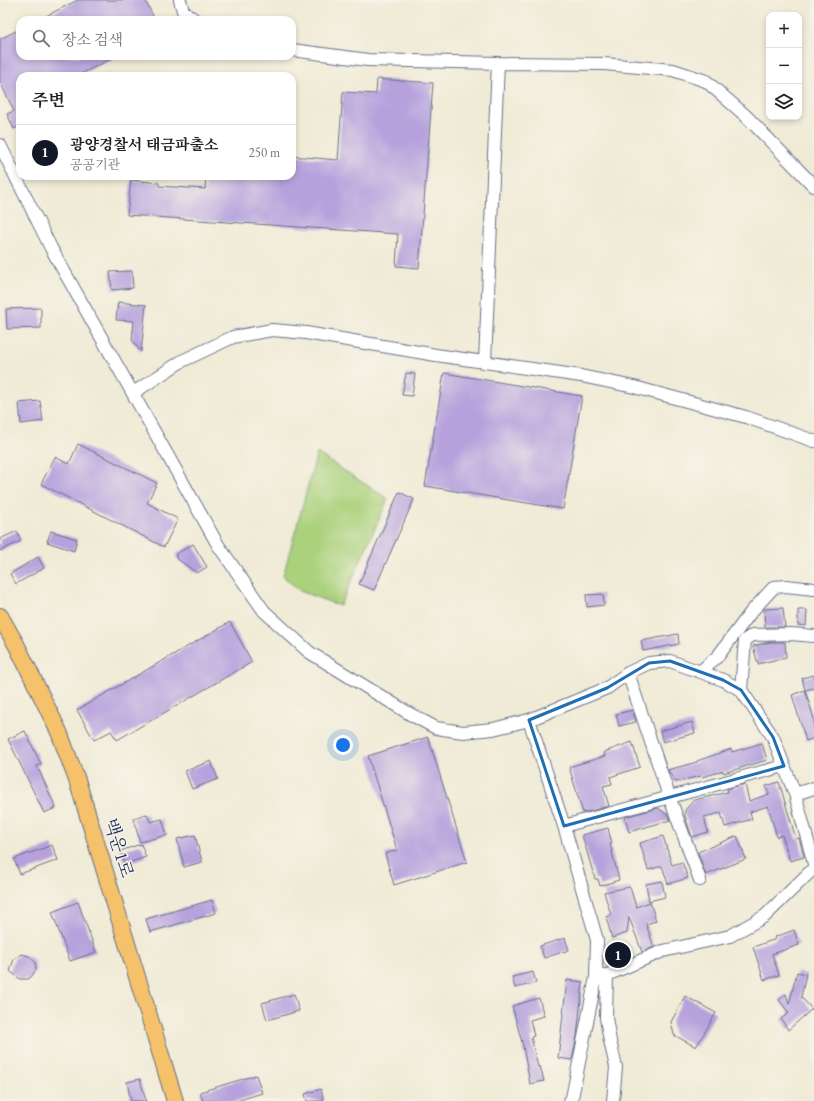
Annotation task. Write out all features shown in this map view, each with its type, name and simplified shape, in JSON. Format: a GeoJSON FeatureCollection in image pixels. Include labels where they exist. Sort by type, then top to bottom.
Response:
{"type":"FeatureCollection","features":[{"type":"Feature","properties":{"kind":"main road","name":"백운1로"},"geometry":{"type":"LineString","coordinates":[[0,616],[17,646],[59,732],[77,780],[175,1101]]}},
{"type":"Feature","properties":{"kind":"street"},"geometry":{"type":"LineString","coordinates":[[180,0],[184,11],[190,16]]}},
{"type":"Feature","properties":{"kind":"street"},"geometry":{"type":"LineString","coordinates":[[296,51],[368,60],[604,64],[673,70],[706,81],[746,116],[814,186]]}},
{"type":"Feature","properties":{"kind":"street"},"geometry":{"type":"LineString","coordinates":[[485,362],[498,63]]}},
{"type":"Feature","properties":{"kind":"street"},"geometry":{"type":"LineString","coordinates":[[0,145],[16,177]]}},
{"type":"Feature","properties":{"kind":"street"},"geometry":{"type":"LineString","coordinates":[[18,180],[52,248],[218,545],[264,611],[309,652],[410,714],[436,728],[463,732],[494,729],[529,720],[607,688],[628,673],[649,663],[670,661],[724,680],[741,690],[773,737],[795,794],[814,864]]}},
{"type":"Feature","properties":{"kind":"street"},"geometry":{"type":"LineString","coordinates":[[133,393],[182,361],[233,337],[272,330],[306,333],[581,376],[634,387],[746,417],[814,441]]}},
{"type":"Feature","properties":{"kind":"street"},"geometry":{"type":"LineString","coordinates":[[701,671],[718,656],[751,612],[774,587],[786,586],[814,589]]}},
{"type":"Feature","properties":{"kind":"street"},"geometry":{"type":"LineString","coordinates":[[741,690],[745,640],[753,635],[791,634],[814,636]]}},
{"type":"Feature","properties":{"kind":"street"},"geometry":{"type":"LineString","coordinates":[[628,673],[669,796],[700,880]]}},
{"type":"Feature","properties":{"kind":"street"},"geometry":{"type":"LineString","coordinates":[[529,720],[564,826],[597,940],[606,1018],[616,1067],[613,1101]]}},
{"type":"Feature","properties":{"kind":"street"},"geometry":{"type":"LineString","coordinates":[[564,826],[669,796],[784,766]]}},
{"type":"Feature","properties":{"kind":"street"},"geometry":{"type":"LineString","coordinates":[[795,794],[814,788]]}},
{"type":"Feature","properties":{"kind":"street"},"geometry":{"type":"LineString","coordinates":[[601,976],[663,952],[730,936],[765,916],[814,868]]}},
{"type":"Feature","properties":{"kind":"street"},"geometry":{"type":"LineString","coordinates":[[570,1101],[572,1098],[601,976]]}},
{"type":"Feature","properties":{"kind":"highlighted area"},"geometry":{"type":"Polygon","coordinates":[[[670,661],[723,680],[741,690],[773,737],[784,766],[564,826],[529,720],[607,688],[649,663],[670,661]]]}},
{"type":"Feature","properties":{"kind":"green space"},"geometry":{"type":"Polygon","coordinates":[[[317,453],[388,499],[340,606],[300,591],[283,576],[317,453]]]}},
{"type":"Feature","properties":{"kind":"building"},"geometry":{"type":"Polygon","coordinates":[[[78,0],[145,0],[153,16],[46,16],[78,0]]]}},
{"type":"Feature","properties":{"kind":"building"},"geometry":{"type":"Polygon","coordinates":[[[16,31],[16,60],[109,60],[85,72],[16,72],[16,128],[14,129],[7,114],[14,111],[0,82],[0,39],[16,31]]]}},
{"type":"Feature","properties":{"kind":"building"},"geometry":{"type":"Polygon","coordinates":[[[377,79],[433,83],[419,268],[396,266],[398,234],[127,215],[131,180],[159,183],[159,186],[205,189],[206,180],[296,180],[296,156],[338,160],[343,92],[376,94],[377,79]]]}},
{"type":"Feature","properties":{"kind":"building"},"geometry":{"type":"Polygon","coordinates":[[[132,271],[133,288],[112,290],[110,272],[132,271]]]}},
{"type":"Feature","properties":{"kind":"building"},"geometry":{"type":"Polygon","coordinates":[[[118,302],[146,305],[141,352],[132,340],[134,321],[116,320],[118,302]]]}},
{"type":"Feature","properties":{"kind":"building"},"geometry":{"type":"Polygon","coordinates":[[[41,308],[41,328],[7,329],[6,309],[41,308]]]}},
{"type":"Feature","properties":{"kind":"building"},"geometry":{"type":"Polygon","coordinates":[[[406,373],[415,374],[412,396],[402,395],[406,373]]]}},
{"type":"Feature","properties":{"kind":"building"},"geometry":{"type":"Polygon","coordinates":[[[444,373],[582,396],[563,509],[425,486],[444,373]]]}},
{"type":"Feature","properties":{"kind":"building"},"geometry":{"type":"Polygon","coordinates":[[[40,401],[43,421],[21,424],[19,403],[40,401]]]}},
{"type":"Feature","properties":{"kind":"building"},"geometry":{"type":"Polygon","coordinates":[[[78,444],[157,483],[147,503],[178,519],[164,547],[41,484],[55,457],[69,464],[78,444]]]}},
{"type":"Feature","properties":{"kind":"building"},"geometry":{"type":"Polygon","coordinates":[[[399,492],[414,499],[374,590],[359,584],[399,492]]]}},
{"type":"Feature","properties":{"kind":"building"},"geometry":{"type":"Polygon","coordinates":[[[17,531],[21,541],[0,551],[0,539],[17,531]]]}},
{"type":"Feature","properties":{"kind":"building"},"geometry":{"type":"Polygon","coordinates":[[[51,531],[77,539],[74,551],[47,542],[51,531]]]}},
{"type":"Feature","properties":{"kind":"building"},"geometry":{"type":"Polygon","coordinates":[[[193,544],[207,567],[197,573],[176,558],[176,554],[193,544]]]}},
{"type":"Feature","properties":{"kind":"building"},"geometry":{"type":"Polygon","coordinates":[[[38,557],[44,568],[16,584],[10,574],[38,557]]]}},
{"type":"Feature","properties":{"kind":"building"},"geometry":{"type":"Polygon","coordinates":[[[603,594],[604,605],[587,607],[586,595],[603,594]]]}},
{"type":"Feature","properties":{"kind":"building"},"geometry":{"type":"Polygon","coordinates":[[[783,608],[785,627],[765,627],[764,609],[783,608]]]}},
{"type":"Feature","properties":{"kind":"building"},"geometry":{"type":"Polygon","coordinates":[[[798,610],[807,610],[806,626],[798,625],[798,610]]]}},
{"type":"Feature","properties":{"kind":"building"},"geometry":{"type":"Polygon","coordinates":[[[230,622],[252,662],[117,740],[111,731],[94,740],[77,710],[230,622]]]}},
{"type":"Feature","properties":{"kind":"building"},"geometry":{"type":"Polygon","coordinates":[[[678,634],[679,644],[643,651],[641,641],[678,634]]]}},
{"type":"Feature","properties":{"kind":"building"},"geometry":{"type":"Polygon","coordinates":[[[770,642],[785,642],[786,657],[758,664],[753,646],[770,642]]]}},
{"type":"Feature","properties":{"kind":"building"},"geometry":{"type":"Polygon","coordinates":[[[814,675],[814,688],[805,690],[802,678],[814,675]]]}},
{"type":"Feature","properties":{"kind":"building"},"geometry":{"type":"Polygon","coordinates":[[[805,690],[814,719],[814,738],[806,741],[792,695],[805,690]]]}},
{"type":"Feature","properties":{"kind":"building"},"geometry":{"type":"Polygon","coordinates":[[[633,710],[636,722],[619,726],[616,714],[633,710]]]}},
{"type":"Feature","properties":{"kind":"building"},"geometry":{"type":"Polygon","coordinates":[[[692,722],[695,733],[663,742],[660,731],[692,722]]]}},
{"type":"Feature","properties":{"kind":"building"},"geometry":{"type":"Polygon","coordinates":[[[25,731],[41,764],[37,766],[56,808],[44,813],[8,739],[25,731]]]}},
{"type":"Feature","properties":{"kind":"building"},"geometry":{"type":"Polygon","coordinates":[[[428,737],[467,862],[394,885],[385,854],[397,850],[368,756],[428,737]]]}},
{"type":"Feature","properties":{"kind":"building"},"geometry":{"type":"Polygon","coordinates":[[[632,742],[640,767],[610,777],[612,784],[603,786],[609,806],[583,813],[569,767],[605,756],[604,752],[632,742]]]}},
{"type":"Feature","properties":{"kind":"building"},"geometry":{"type":"Polygon","coordinates":[[[762,743],[767,760],[724,773],[723,771],[675,782],[668,770],[697,762],[731,749],[732,752],[762,743]]]}},
{"type":"Feature","properties":{"kind":"building"},"geometry":{"type":"Polygon","coordinates":[[[211,761],[218,779],[192,789],[185,771],[211,761]]]}},
{"type":"Feature","properties":{"kind":"building"},"geometry":{"type":"Polygon","coordinates":[[[779,782],[796,839],[799,838],[804,857],[790,861],[782,835],[777,837],[768,806],[750,812],[752,819],[725,827],[721,813],[704,817],[708,832],[692,837],[685,816],[685,810],[694,800],[728,792],[727,789],[745,784],[749,801],[769,794],[766,786],[779,782]]]}},
{"type":"Feature","properties":{"kind":"building"},"geometry":{"type":"Polygon","coordinates":[[[658,808],[668,815],[670,820],[629,832],[625,817],[658,808]]]}},
{"type":"Feature","properties":{"kind":"building"},"geometry":{"type":"Polygon","coordinates":[[[147,814],[150,822],[162,819],[167,835],[140,842],[133,818],[147,814]]]}},
{"type":"Feature","properties":{"kind":"building"},"geometry":{"type":"Polygon","coordinates":[[[608,828],[612,844],[610,844],[619,880],[600,886],[598,879],[595,879],[582,835],[608,828]]]}},
{"type":"Feature","properties":{"kind":"building"},"geometry":{"type":"Polygon","coordinates":[[[195,835],[202,862],[184,867],[177,839],[195,835]]]}},
{"type":"Feature","properties":{"kind":"building"},"geometry":{"type":"Polygon","coordinates":[[[663,836],[672,865],[682,862],[688,878],[668,884],[662,866],[648,870],[640,843],[663,836]]]}},
{"type":"Feature","properties":{"kind":"building"},"geometry":{"type":"Polygon","coordinates":[[[737,836],[746,859],[706,875],[698,852],[737,836]]]}},
{"type":"Feature","properties":{"kind":"building"},"geometry":{"type":"Polygon","coordinates":[[[141,844],[146,857],[125,864],[120,851],[141,844]]]}},
{"type":"Feature","properties":{"kind":"building"},"geometry":{"type":"Polygon","coordinates":[[[52,845],[58,860],[20,874],[14,859],[52,845]]]}},
{"type":"Feature","properties":{"kind":"building"},"geometry":{"type":"Polygon","coordinates":[[[662,881],[665,897],[649,901],[646,884],[662,881]]]}},
{"type":"Feature","properties":{"kind":"building"},"geometry":{"type":"Polygon","coordinates":[[[630,887],[636,907],[650,902],[656,921],[646,924],[654,947],[642,952],[629,917],[627,933],[612,938],[606,917],[611,915],[604,892],[630,887]]]}},
{"type":"Feature","properties":{"kind":"building"},"geometry":{"type":"Polygon","coordinates":[[[212,900],[216,913],[150,932],[146,919],[212,900]]]}},
{"type":"Feature","properties":{"kind":"building"},"geometry":{"type":"Polygon","coordinates":[[[78,902],[96,952],[70,961],[52,912],[78,902]]]}},
{"type":"Feature","properties":{"kind":"building"},"geometry":{"type":"Polygon","coordinates":[[[794,930],[799,945],[772,954],[779,975],[764,980],[753,947],[776,939],[775,937],[794,930]]]}},
{"type":"Feature","properties":{"kind":"building"},"geometry":{"type":"Polygon","coordinates":[[[565,938],[569,950],[544,958],[540,946],[565,938]]]}},
{"type":"Feature","properties":{"kind":"building"},"geometry":{"type":"Polygon","coordinates":[[[612,948],[625,950],[624,959],[620,961],[611,960],[612,948]]]}},
{"type":"Feature","properties":{"kind":"building"},"geometry":{"type":"Polygon","coordinates":[[[21,954],[29,956],[35,962],[36,970],[28,979],[20,979],[10,971],[14,959],[21,954]]]}},
{"type":"Feature","properties":{"kind":"building"},"geometry":{"type":"Polygon","coordinates":[[[533,972],[536,983],[515,988],[512,977],[533,972]]]}},
{"type":"Feature","properties":{"kind":"building"},"geometry":{"type":"Polygon","coordinates":[[[797,972],[806,974],[801,997],[812,1009],[788,1030],[781,1019],[789,1013],[779,1000],[786,994],[789,1004],[797,972]]]}},
{"type":"Feature","properties":{"kind":"building"},"geometry":{"type":"Polygon","coordinates":[[[567,980],[583,982],[577,1036],[572,1060],[558,1058],[567,980]]]}},
{"type":"Feature","properties":{"kind":"building"},"geometry":{"type":"Polygon","coordinates":[[[294,994],[299,1011],[267,1020],[262,1003],[294,994]]]}},
{"type":"Feature","properties":{"kind":"building"},"geometry":{"type":"Polygon","coordinates":[[[685,996],[716,1013],[696,1047],[674,1035],[671,1022],[685,996]]]}},
{"type":"Feature","properties":{"kind":"building"},"geometry":{"type":"Polygon","coordinates":[[[539,998],[544,1016],[530,1020],[534,1036],[531,1037],[538,1067],[540,1066],[544,1081],[530,1084],[523,1046],[512,1006],[539,998]]]}},
{"type":"Feature","properties":{"kind":"building"},"geometry":{"type":"Polygon","coordinates":[[[256,1075],[262,1093],[236,1101],[203,1101],[200,1092],[256,1075]]]}},
{"type":"Feature","properties":{"kind":"building"},"geometry":{"type":"Polygon","coordinates":[[[140,1079],[146,1101],[131,1101],[127,1082],[140,1079]]]}},
{"type":"Feature","properties":{"kind":"building"},"geometry":{"type":"Polygon","coordinates":[[[321,1089],[324,1101],[307,1101],[305,1094],[321,1089]]]}},
{"type":"Feature","properties":{"kind":"place","name":"광양경찰서 태금파출소"},"geometry":{"type":"Point","coordinates":[618,955]}}]}
